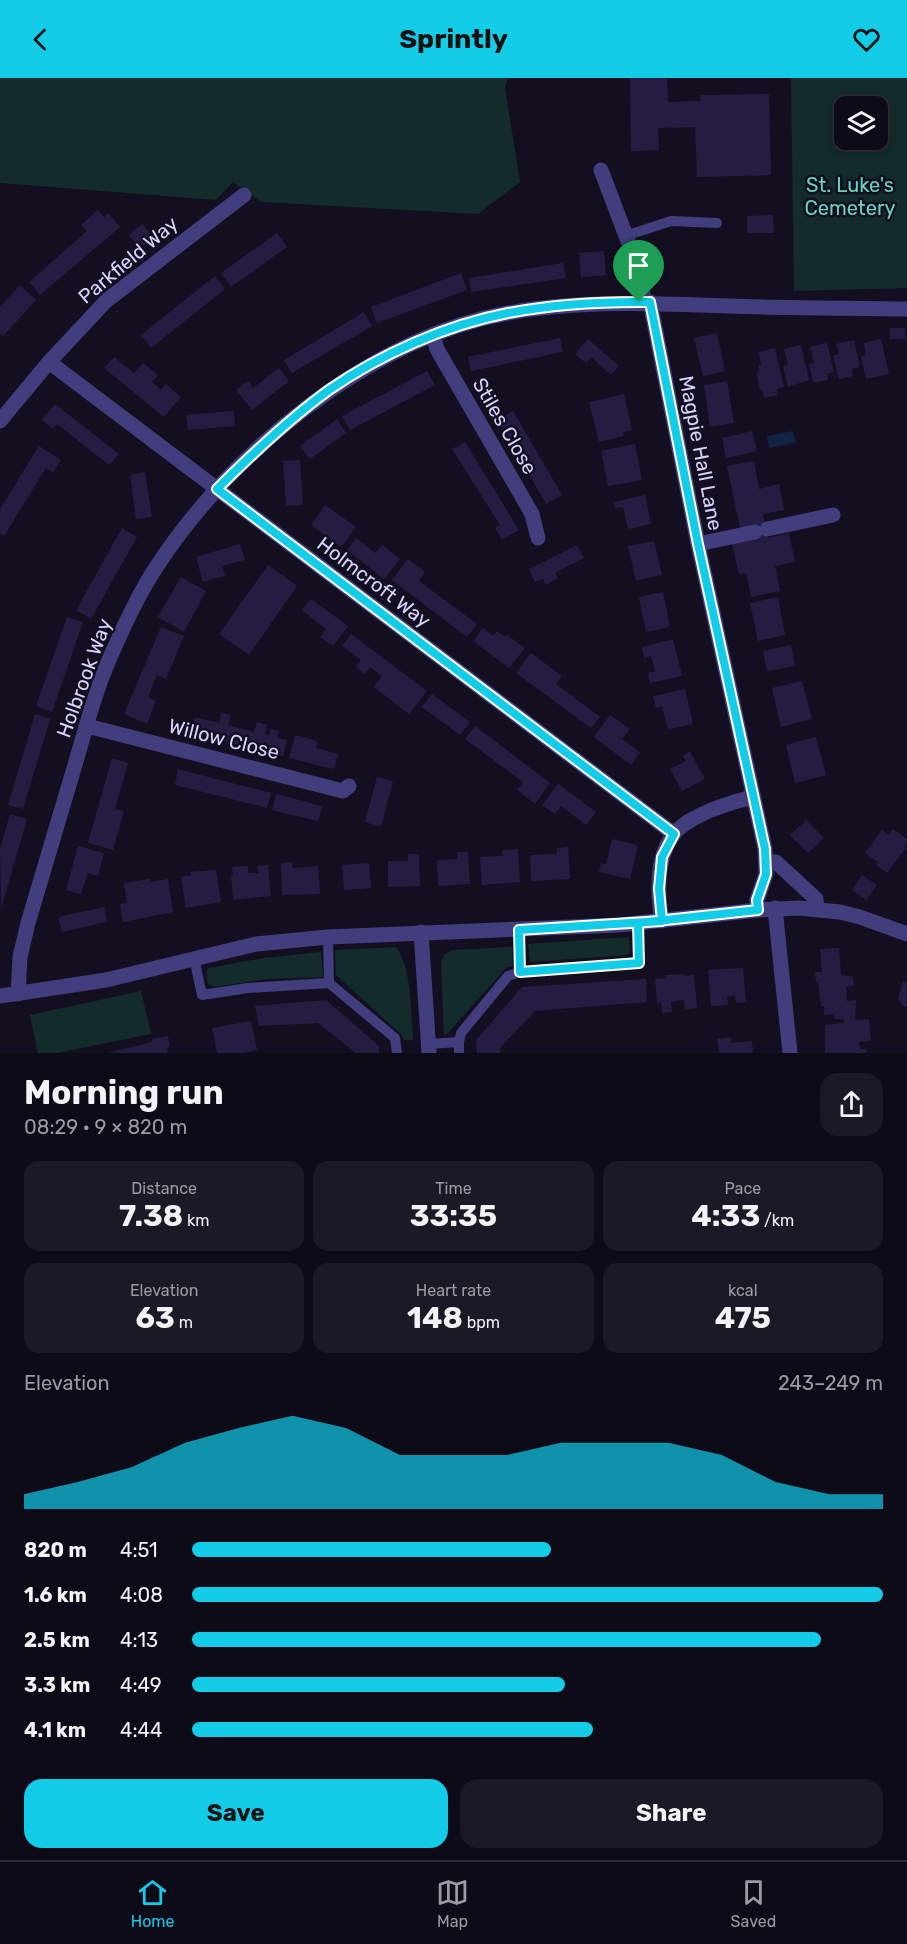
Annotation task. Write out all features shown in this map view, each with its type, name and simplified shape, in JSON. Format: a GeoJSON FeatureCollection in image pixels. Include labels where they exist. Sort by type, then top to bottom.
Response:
{"type":"FeatureCollection","features":[{"type":"Feature","properties":{"kind":"street","name":"Magpie Hall Lane"},"geometry":{"type":"LineString","coordinates":[[601,170],[642,284],[767,862],[766,874],[757,900],[758,910]]}},
{"type":"Feature","properties":{"kind":"street","name":"Parkfield Way"},"geometry":{"type":"LineString","coordinates":[[0,422],[49,362],[106,301],[244,195]]}},
{"type":"Feature","properties":{"kind":"street","name":"Holbrook Way"},"geometry":{"type":"LineString","coordinates":[[18,994],[20,957],[28,923],[110,657],[156,566],[217,489],[283,427],[328,391],[379,361],[433,336],[507,313],[599,302],[645,302]]}},
{"type":"Feature","properties":{"kind":"street"},"geometry":{"type":"LineString","coordinates":[[645,302],[907,309]]}},
{"type":"Feature","properties":{"kind":"street","name":"Stiles Close"},"geometry":{"type":"LineString","coordinates":[[433,336],[437,349],[532,514],[538,538]]}},
{"type":"Feature","properties":{"kind":"street","name":"Holmcroft Way"},"geometry":{"type":"LineString","coordinates":[[49,362],[674,834]]}},
{"type":"Feature","properties":{"kind":"street"},"geometry":{"type":"LineString","coordinates":[[698,544],[833,515]]}},
{"type":"Feature","properties":{"kind":"street","name":"Willow Close"},"geometry":{"type":"LineString","coordinates":[[87,726],[343,791],[349,786]]}},
{"type":"Feature","properties":{"kind":"street"},"geometry":{"type":"LineString","coordinates":[[662,921],[659,889],[662,857],[674,834],[699,816],[752,797]]}},
{"type":"Feature","properties":{"kind":"street"},"geometry":{"type":"LineString","coordinates":[[767,862],[776,862],[816,899],[817,909]]}},
{"type":"Feature","properties":{"kind":"street"},"geometry":{"type":"LineString","coordinates":[[0,996],[106,980],[256,944],[328,937],[638,923],[775,908],[817,909],[860,917],[907,934]]}},
{"type":"Feature","properties":{"kind":"street"},"geometry":{"type":"LineString","coordinates":[[775,908],[790,1053]]}},
{"type":"Feature","properties":{"kind":"street"},"geometry":{"type":"LineString","coordinates":[[421,932],[428,1048]]}},
{"type":"Feature","properties":{"kind":"lane"},"geometry":{"type":"LineString","coordinates":[[625,236],[671,221],[717,223]]}},
{"type":"Feature","properties":{"kind":"lane"},"geometry":{"type":"LineString","coordinates":[[428,1048],[459,1047],[462,1033],[508,976],[520,972],[639,963],[638,923]]}},
{"type":"Feature","properties":{"kind":"lane"},"geometry":{"type":"LineString","coordinates":[[519,930],[520,972]]}},
{"type":"Feature","properties":{"kind":"lane"},"geometry":{"type":"LineString","coordinates":[[328,937],[329,983]]}},
{"type":"Feature","properties":{"kind":"lane"},"geometry":{"type":"LineString","coordinates":[[194,958],[202,995],[248,988],[329,983],[395,1038],[397,1053]]}},
{"type":"Feature","properties":{"kind":"green space"},"geometry":{"type":"Polygon","coordinates":[[[0,78],[508,78],[505,88],[520,182],[478,214],[261,202],[233,182],[216,200],[0,183],[0,78]]]}},
{"type":"Feature","properties":{"kind":"green space","name":"St. Luke's Cemetery"},"geometry":{"type":"Polygon","coordinates":[[[791,78],[907,78],[907,288],[794,291],[791,78]]]}},
{"type":"Feature","properties":{"kind":"green space"},"geometry":{"type":"Polygon","coordinates":[[[629,937],[630,952],[627,955],[530,962],[528,944],[629,937]]]}},
{"type":"Feature","properties":{"kind":"green space"},"geometry":{"type":"Polygon","coordinates":[[[396,947],[408,979],[413,1040],[404,1040],[401,1034],[336,975],[335,950],[396,947]]]}},
{"type":"Feature","properties":{"kind":"green space"},"geometry":{"type":"Polygon","coordinates":[[[512,947],[513,966],[507,967],[444,1035],[441,961],[445,954],[452,950],[512,947]]]}},
{"type":"Feature","properties":{"kind":"green space"},"geometry":{"type":"Polygon","coordinates":[[[321,952],[323,977],[267,979],[214,987],[208,984],[206,972],[209,968],[263,958],[321,952]]]}},
{"type":"Feature","properties":{"kind":"green space"},"geometry":{"type":"Polygon","coordinates":[[[141,991],[151,1034],[57,1053],[38,1053],[30,1015],[141,991]]]}},
{"type":"Feature","properties":{"kind":"water"},"geometry":{"type":"Polygon","coordinates":[[[793,431],[796,443],[769,448],[767,436],[793,431]]]}},
{"type":"Feature","properties":{"kind":"building"},"geometry":{"type":"Polygon","coordinates":[[[630,78],[667,78],[668,102],[700,101],[701,95],[769,94],[771,175],[697,177],[695,127],[658,128],[659,150],[631,151],[630,78]]]}},
{"type":"Feature","properties":{"kind":"building"},"geometry":{"type":"Polygon","coordinates":[[[98,210],[104,217],[108,213],[120,227],[40,295],[29,282],[87,231],[81,225],[98,210]]]}},
{"type":"Feature","properties":{"kind":"building"},"geometry":{"type":"Polygon","coordinates":[[[773,215],[774,233],[747,233],[747,216],[773,215]]]}},
{"type":"Feature","properties":{"kind":"building"},"geometry":{"type":"Polygon","coordinates":[[[142,224],[153,237],[140,248],[129,235],[142,224]]]}},
{"type":"Feature","properties":{"kind":"building"},"geometry":{"type":"Polygon","coordinates":[[[277,233],[287,247],[231,287],[221,273],[277,233]]]}},
{"type":"Feature","properties":{"kind":"building"},"geometry":{"type":"Polygon","coordinates":[[[604,251],[606,275],[581,277],[579,253],[604,251]]]}},
{"type":"Feature","properties":{"kind":"building"},"geometry":{"type":"Polygon","coordinates":[[[563,263],[566,278],[471,292],[469,278],[563,263]]]}},
{"type":"Feature","properties":{"kind":"building"},"geometry":{"type":"Polygon","coordinates":[[[461,273],[467,290],[377,323],[371,307],[461,273]]]}},
{"type":"Feature","properties":{"kind":"building"},"geometry":{"type":"Polygon","coordinates":[[[215,276],[225,289],[151,348],[141,335],[215,276]]]}},
{"type":"Feature","properties":{"kind":"building"},"geometry":{"type":"Polygon","coordinates":[[[20,285],[36,300],[3,336],[0,333],[0,307],[20,285]]]}},
{"type":"Feature","properties":{"kind":"building"},"geometry":{"type":"Polygon","coordinates":[[[364,312],[372,326],[292,373],[284,360],[364,312]]]}},
{"type":"Feature","properties":{"kind":"building"},"geometry":{"type":"Polygon","coordinates":[[[890,328],[905,328],[905,339],[890,339],[890,328]]]}},
{"type":"Feature","properties":{"kind":"building"},"geometry":{"type":"Polygon","coordinates":[[[717,333],[725,371],[703,376],[694,338],[717,333]]]}},
{"type":"Feature","properties":{"kind":"building"},"geometry":{"type":"Polygon","coordinates":[[[560,338],[563,352],[471,371],[468,357],[560,338]]]}},
{"type":"Feature","properties":{"kind":"building"},"geometry":{"type":"Polygon","coordinates":[[[588,339],[619,366],[611,375],[591,357],[586,363],[575,354],[588,339]]]}},
{"type":"Feature","properties":{"kind":"building"},"geometry":{"type":"Polygon","coordinates":[[[881,339],[889,374],[866,379],[861,356],[866,355],[864,343],[881,339]]]}},
{"type":"Feature","properties":{"kind":"building"},"geometry":{"type":"Polygon","coordinates":[[[854,340],[860,367],[852,369],[853,376],[839,379],[833,356],[839,354],[836,344],[854,340]]]}},
{"type":"Feature","properties":{"kind":"building"},"geometry":{"type":"Polygon","coordinates":[[[827,343],[834,372],[827,374],[828,380],[813,383],[809,364],[814,363],[810,347],[827,343]]]}},
{"type":"Feature","properties":{"kind":"building"},"geometry":{"type":"Polygon","coordinates":[[[801,345],[809,380],[788,387],[783,366],[788,365],[784,349],[801,345]]]}},
{"type":"Feature","properties":{"kind":"building"},"geometry":{"type":"Polygon","coordinates":[[[775,348],[784,387],[777,389],[778,395],[764,398],[756,373],[759,372],[758,365],[761,365],[759,352],[775,348]]]}},
{"type":"Feature","properties":{"kind":"building"},"geometry":{"type":"Polygon","coordinates":[[[114,357],[134,373],[143,363],[158,375],[152,382],[161,390],[166,384],[181,397],[164,417],[104,368],[114,357]]]}},
{"type":"Feature","properties":{"kind":"building"},"geometry":{"type":"Polygon","coordinates":[[[279,368],[289,381],[252,410],[236,390],[248,381],[253,388],[279,368]]]}},
{"type":"Feature","properties":{"kind":"building"},"geometry":{"type":"Polygon","coordinates":[[[427,371],[435,385],[350,430],[342,416],[427,371]]]}},
{"type":"Feature","properties":{"kind":"building"},"geometry":{"type":"Polygon","coordinates":[[[727,381],[734,423],[710,427],[704,385],[727,381]]]}},
{"type":"Feature","properties":{"kind":"building"},"geometry":{"type":"Polygon","coordinates":[[[624,394],[632,430],[623,432],[624,436],[599,442],[589,402],[624,394]]]}},
{"type":"Feature","properties":{"kind":"building"},"geometry":{"type":"Polygon","coordinates":[[[55,404],[119,454],[109,465],[57,424],[53,429],[42,420],[55,404]]]}},
{"type":"Feature","properties":{"kind":"building"},"geometry":{"type":"Polygon","coordinates":[[[234,411],[235,426],[188,430],[186,415],[234,411]]]}},
{"type":"Feature","properties":{"kind":"building"},"geometry":{"type":"Polygon","coordinates":[[[513,411],[562,495],[546,504],[498,420],[513,411]]]}},
{"type":"Feature","properties":{"kind":"building"},"geometry":{"type":"Polygon","coordinates":[[[337,419],[346,433],[310,459],[300,446],[337,419]]]}},
{"type":"Feature","properties":{"kind":"building"},"geometry":{"type":"Polygon","coordinates":[[[752,431],[757,451],[726,458],[722,438],[752,431]]]}},
{"type":"Feature","properties":{"kind":"building"},"geometry":{"type":"Polygon","coordinates":[[[465,442],[519,530],[502,540],[495,528],[500,525],[452,449],[465,442]]]}},
{"type":"Feature","properties":{"kind":"building"},"geometry":{"type":"Polygon","coordinates":[[[635,444],[642,480],[608,486],[601,451],[635,444]]]}},
{"type":"Feature","properties":{"kind":"building"},"geometry":{"type":"Polygon","coordinates":[[[39,446],[61,460],[53,472],[46,468],[4,536],[0,533],[0,509],[39,446]]]}},
{"type":"Feature","properties":{"kind":"building"},"geometry":{"type":"Polygon","coordinates":[[[300,460],[303,505],[286,506],[283,461],[300,460]]]}},
{"type":"Feature","properties":{"kind":"building"},"geometry":{"type":"Polygon","coordinates":[[[754,461],[759,489],[779,484],[784,510],[763,514],[768,538],[789,533],[795,562],[775,566],[780,591],[751,597],[746,573],[739,574],[732,544],[740,528],[727,466],[754,461]]]}},
{"type":"Feature","properties":{"kind":"building"},"geometry":{"type":"Polygon","coordinates":[[[145,472],[152,517],[136,519],[130,475],[145,472]]]}},
{"type":"Feature","properties":{"kind":"building"},"geometry":{"type":"Polygon","coordinates":[[[645,495],[651,524],[628,529],[623,507],[616,508],[614,502],[645,495]]]}},
{"type":"Feature","properties":{"kind":"building"},"geometry":{"type":"Polygon","coordinates":[[[325,505],[356,527],[341,547],[311,525],[325,505]]]}},
{"type":"Feature","properties":{"kind":"building"},"geometry":{"type":"Polygon","coordinates":[[[122,528],[137,537],[91,619],[76,610],[122,528]]]}},
{"type":"Feature","properties":{"kind":"building"},"geometry":{"type":"Polygon","coordinates":[[[356,538],[375,553],[382,545],[400,559],[384,579],[347,550],[356,538]]]}},
{"type":"Feature","properties":{"kind":"building"},"geometry":{"type":"Polygon","coordinates":[[[654,541],[662,575],[636,581],[628,546],[654,541]]]}},
{"type":"Feature","properties":{"kind":"building"},"geometry":{"type":"Polygon","coordinates":[[[240,544],[245,560],[222,566],[225,576],[203,582],[196,557],[240,544]]]}},
{"type":"Feature","properties":{"kind":"building"},"geometry":{"type":"Polygon","coordinates":[[[577,545],[584,558],[555,573],[558,578],[546,585],[543,579],[535,582],[529,569],[577,545]]]}},
{"type":"Feature","properties":{"kind":"building"},"geometry":{"type":"Polygon","coordinates":[[[408,559],[425,572],[419,581],[477,624],[467,637],[392,580],[408,559]]]}},
{"type":"Feature","properties":{"kind":"building"},"geometry":{"type":"Polygon","coordinates":[[[268,565],[297,586],[249,655],[219,634],[268,565]]]}},
{"type":"Feature","properties":{"kind":"building"},"geometry":{"type":"Polygon","coordinates":[[[181,577],[206,591],[184,632],[158,617],[181,577]]]}},
{"type":"Feature","properties":{"kind":"building"},"geometry":{"type":"Polygon","coordinates":[[[663,592],[670,627],[646,632],[639,597],[663,592]]]}},
{"type":"Feature","properties":{"kind":"building"},"geometry":{"type":"Polygon","coordinates":[[[778,597],[785,635],[758,641],[750,603],[778,597]]]}},
{"type":"Feature","properties":{"kind":"building"},"geometry":{"type":"Polygon","coordinates":[[[311,599],[348,626],[333,646],[320,637],[326,629],[302,610],[311,599]]]}},
{"type":"Feature","properties":{"kind":"building"},"geometry":{"type":"Polygon","coordinates":[[[67,617],[83,622],[52,712],[36,706],[67,617]]]}},
{"type":"Feature","properties":{"kind":"building"},"geometry":{"type":"Polygon","coordinates":[[[161,627],[184,636],[166,679],[157,675],[148,697],[156,701],[147,724],[124,714],[161,627]]]}},
{"type":"Feature","properties":{"kind":"building"},"geometry":{"type":"Polygon","coordinates":[[[483,628],[493,636],[497,631],[505,637],[507,635],[525,648],[509,668],[473,641],[483,628]]]}},
{"type":"Feature","properties":{"kind":"building"},"geometry":{"type":"Polygon","coordinates":[[[351,634],[427,691],[409,714],[374,687],[382,676],[370,667],[365,674],[356,667],[361,660],[342,646],[351,634]]]}},
{"type":"Feature","properties":{"kind":"building"},"geometry":{"type":"Polygon","coordinates":[[[673,639],[682,676],[650,683],[648,673],[655,671],[651,656],[644,658],[642,647],[673,639]]]}},
{"type":"Feature","properties":{"kind":"building"},"geometry":{"type":"Polygon","coordinates":[[[791,645],[795,666],[767,671],[763,651],[791,645]]]}},
{"type":"Feature","properties":{"kind":"building"},"geometry":{"type":"Polygon","coordinates":[[[531,653],[562,676],[556,684],[600,717],[591,728],[516,673],[531,653]]]}},
{"type":"Feature","properties":{"kind":"building"},"geometry":{"type":"Polygon","coordinates":[[[802,681],[812,719],[781,727],[772,688],[802,681]]]}},
{"type":"Feature","properties":{"kind":"building"},"geometry":{"type":"Polygon","coordinates":[[[685,689],[693,724],[668,729],[662,706],[656,708],[653,696],[685,689]]]}},
{"type":"Feature","properties":{"kind":"building"},"geometry":{"type":"Polygon","coordinates":[[[432,694],[470,722],[460,735],[422,707],[432,694]]]}},
{"type":"Feature","properties":{"kind":"building"},"geometry":{"type":"Polygon","coordinates":[[[221,713],[231,715],[228,725],[254,732],[257,722],[267,725],[265,734],[269,736],[271,729],[279,731],[277,738],[287,740],[283,756],[191,733],[195,717],[219,723],[221,713]]]}},
{"type":"Feature","properties":{"kind":"building"},"geometry":{"type":"Polygon","coordinates":[[[35,714],[50,719],[23,809],[8,805],[35,714]]]}},
{"type":"Feature","properties":{"kind":"building"},"geometry":{"type":"Polygon","coordinates":[[[610,715],[630,729],[622,739],[640,752],[631,765],[594,737],[610,715]]]}},
{"type":"Feature","properties":{"kind":"building"},"geometry":{"type":"Polygon","coordinates":[[[475,726],[550,783],[535,804],[517,790],[523,782],[465,739],[475,726]]]}},
{"type":"Feature","properties":{"kind":"building"},"geometry":{"type":"Polygon","coordinates":[[[295,735],[318,741],[316,748],[338,754],[334,769],[289,758],[295,735]]]}},
{"type":"Feature","properties":{"kind":"building"},"geometry":{"type":"Polygon","coordinates":[[[816,737],[826,775],[795,783],[786,745],[816,737]]]}},
{"type":"Feature","properties":{"kind":"building"},"geometry":{"type":"Polygon","coordinates":[[[690,751],[705,779],[682,791],[670,769],[686,761],[683,756],[690,751]]]}},
{"type":"Feature","properties":{"kind":"building"},"geometry":{"type":"Polygon","coordinates":[[[112,758],[128,763],[115,809],[124,811],[113,850],[88,843],[112,758]]]}},
{"type":"Feature","properties":{"kind":"building"},"geometry":{"type":"Polygon","coordinates":[[[178,769],[271,793],[267,808],[175,785],[178,769]]]}},
{"type":"Feature","properties":{"kind":"building"},"geometry":{"type":"Polygon","coordinates":[[[377,777],[393,781],[381,827],[365,822],[377,777]]]}},
{"type":"Feature","properties":{"kind":"building"},"geometry":{"type":"Polygon","coordinates":[[[558,784],[596,812],[586,825],[561,806],[555,814],[542,805],[558,784]]]}},
{"type":"Feature","properties":{"kind":"building"},"geometry":{"type":"Polygon","coordinates":[[[276,794],[322,806],[318,821],[272,810],[276,794]]]}},
{"type":"Feature","properties":{"kind":"building"},"geometry":{"type":"Polygon","coordinates":[[[10,814],[27,819],[1,909],[0,849],[10,814]]]}},
{"type":"Feature","properties":{"kind":"building"},"geometry":{"type":"Polygon","coordinates":[[[806,820],[824,838],[808,853],[790,835],[806,820]]]}},
{"type":"Feature","properties":{"kind":"building"},"geometry":{"type":"Polygon","coordinates":[[[893,829],[907,839],[907,842],[904,846],[906,848],[887,873],[876,865],[878,862],[865,853],[882,830],[889,835],[893,829]]]}},
{"type":"Feature","properties":{"kind":"building"},"geometry":{"type":"Polygon","coordinates":[[[612,839],[638,845],[630,879],[599,872],[601,863],[606,864],[612,839]]]}},
{"type":"Feature","properties":{"kind":"building"},"geometry":{"type":"Polygon","coordinates":[[[78,846],[104,853],[98,876],[88,873],[81,894],[66,890],[78,846]]]}},
{"type":"Feature","properties":{"kind":"building"},"geometry":{"type":"Polygon","coordinates":[[[568,847],[570,879],[531,881],[530,855],[557,854],[557,848],[568,847]]]}},
{"type":"Feature","properties":{"kind":"building"},"geometry":{"type":"Polygon","coordinates":[[[518,849],[520,882],[482,885],[480,857],[503,856],[502,850],[518,849]]]}},
{"type":"Feature","properties":{"kind":"building"},"geometry":{"type":"Polygon","coordinates":[[[457,852],[468,852],[470,884],[438,886],[437,860],[458,859],[457,852]]]}},
{"type":"Feature","properties":{"kind":"building"},"geometry":{"type":"Polygon","coordinates":[[[408,854],[419,854],[420,886],[388,887],[388,861],[408,861],[408,854]]]}},
{"type":"Feature","properties":{"kind":"building"},"geometry":{"type":"Polygon","coordinates":[[[292,862],[293,868],[318,866],[320,894],[282,895],[281,863],[292,862]]]}},
{"type":"Feature","properties":{"kind":"building"},"geometry":{"type":"Polygon","coordinates":[[[369,863],[371,888],[344,890],[342,865],[369,863]]]}},
{"type":"Feature","properties":{"kind":"building"},"geometry":{"type":"Polygon","coordinates":[[[268,865],[271,896],[233,900],[232,867],[248,866],[248,873],[258,873],[257,866],[268,865]]]}},
{"type":"Feature","properties":{"kind":"building"},"geometry":{"type":"Polygon","coordinates":[[[216,870],[221,902],[186,908],[181,877],[191,875],[190,872],[216,870]]]}},
{"type":"Feature","properties":{"kind":"building"},"geometry":{"type":"Polygon","coordinates":[[[862,875],[877,885],[867,900],[852,890],[862,875]]]}},
{"type":"Feature","properties":{"kind":"building"},"geometry":{"type":"Polygon","coordinates":[[[150,879],[150,882],[168,879],[173,912],[123,922],[120,904],[127,903],[124,883],[150,879]]]}},
{"type":"Feature","properties":{"kind":"building"},"geometry":{"type":"Polygon","coordinates":[[[104,907],[107,922],[62,932],[58,917],[104,907]]]}},
{"type":"Feature","properties":{"kind":"building"},"geometry":{"type":"Polygon","coordinates":[[[839,948],[841,975],[853,977],[854,986],[846,987],[847,1001],[856,1000],[855,1020],[869,1019],[871,1041],[859,1042],[860,1049],[866,1049],[867,1053],[825,1053],[825,1025],[844,1023],[844,1019],[835,1019],[834,1014],[824,1015],[824,1006],[821,1006],[815,972],[822,972],[820,949],[839,948]]]}},
{"type":"Feature","properties":{"kind":"building"},"geometry":{"type":"Polygon","coordinates":[[[743,968],[746,1002],[736,1003],[735,996],[727,997],[728,1005],[711,1006],[708,970],[743,968]]]}},
{"type":"Feature","properties":{"kind":"building"},"geometry":{"type":"Polygon","coordinates":[[[684,974],[685,976],[694,975],[697,1008],[685,1009],[684,1000],[671,1002],[672,1012],[662,1013],[661,1002],[657,1003],[655,979],[665,978],[665,975],[684,974]]]}},
{"type":"Feature","properties":{"kind":"building"},"geometry":{"type":"Polygon","coordinates":[[[646,979],[647,1002],[535,1011],[500,1048],[500,1053],[477,1053],[476,1040],[522,987],[646,979]]]}},
{"type":"Feature","properties":{"kind":"building"},"geometry":{"type":"Polygon","coordinates":[[[903,981],[907,982],[907,1007],[902,1005],[898,998],[903,981]]]}},
{"type":"Feature","properties":{"kind":"building"},"geometry":{"type":"Polygon","coordinates":[[[326,1000],[379,1046],[379,1053],[356,1053],[318,1023],[259,1026],[255,1006],[326,1000]]]}},
{"type":"Feature","properties":{"kind":"building"},"geometry":{"type":"Polygon","coordinates":[[[251,1021],[257,1050],[242,1053],[217,1053],[212,1028],[251,1021]]]}},
{"type":"Feature","properties":{"kind":"building"},"geometry":{"type":"Polygon","coordinates":[[[168,1036],[170,1047],[167,1047],[168,1053],[107,1053],[152,1042],[152,1039],[168,1036]]]}},
{"type":"Feature","properties":{"kind":"building"},"geometry":{"type":"Polygon","coordinates":[[[731,1037],[731,1043],[752,1041],[753,1053],[719,1053],[717,1039],[731,1037]]]}},
{"type":"Feature","properties":{"kind":"route"},"geometry":{"type":"LineString","coordinates":[[639,302],[599,302],[507,313],[457,327],[405,348],[328,391],[249,457],[217,489],[674,834],[662,857],[659,889],[662,921],[519,930],[520,972],[639,963],[638,923],[662,921],[758,910],[757,900],[766,874],[765,849],[698,544],[650,302],[639,302]]}}]}
